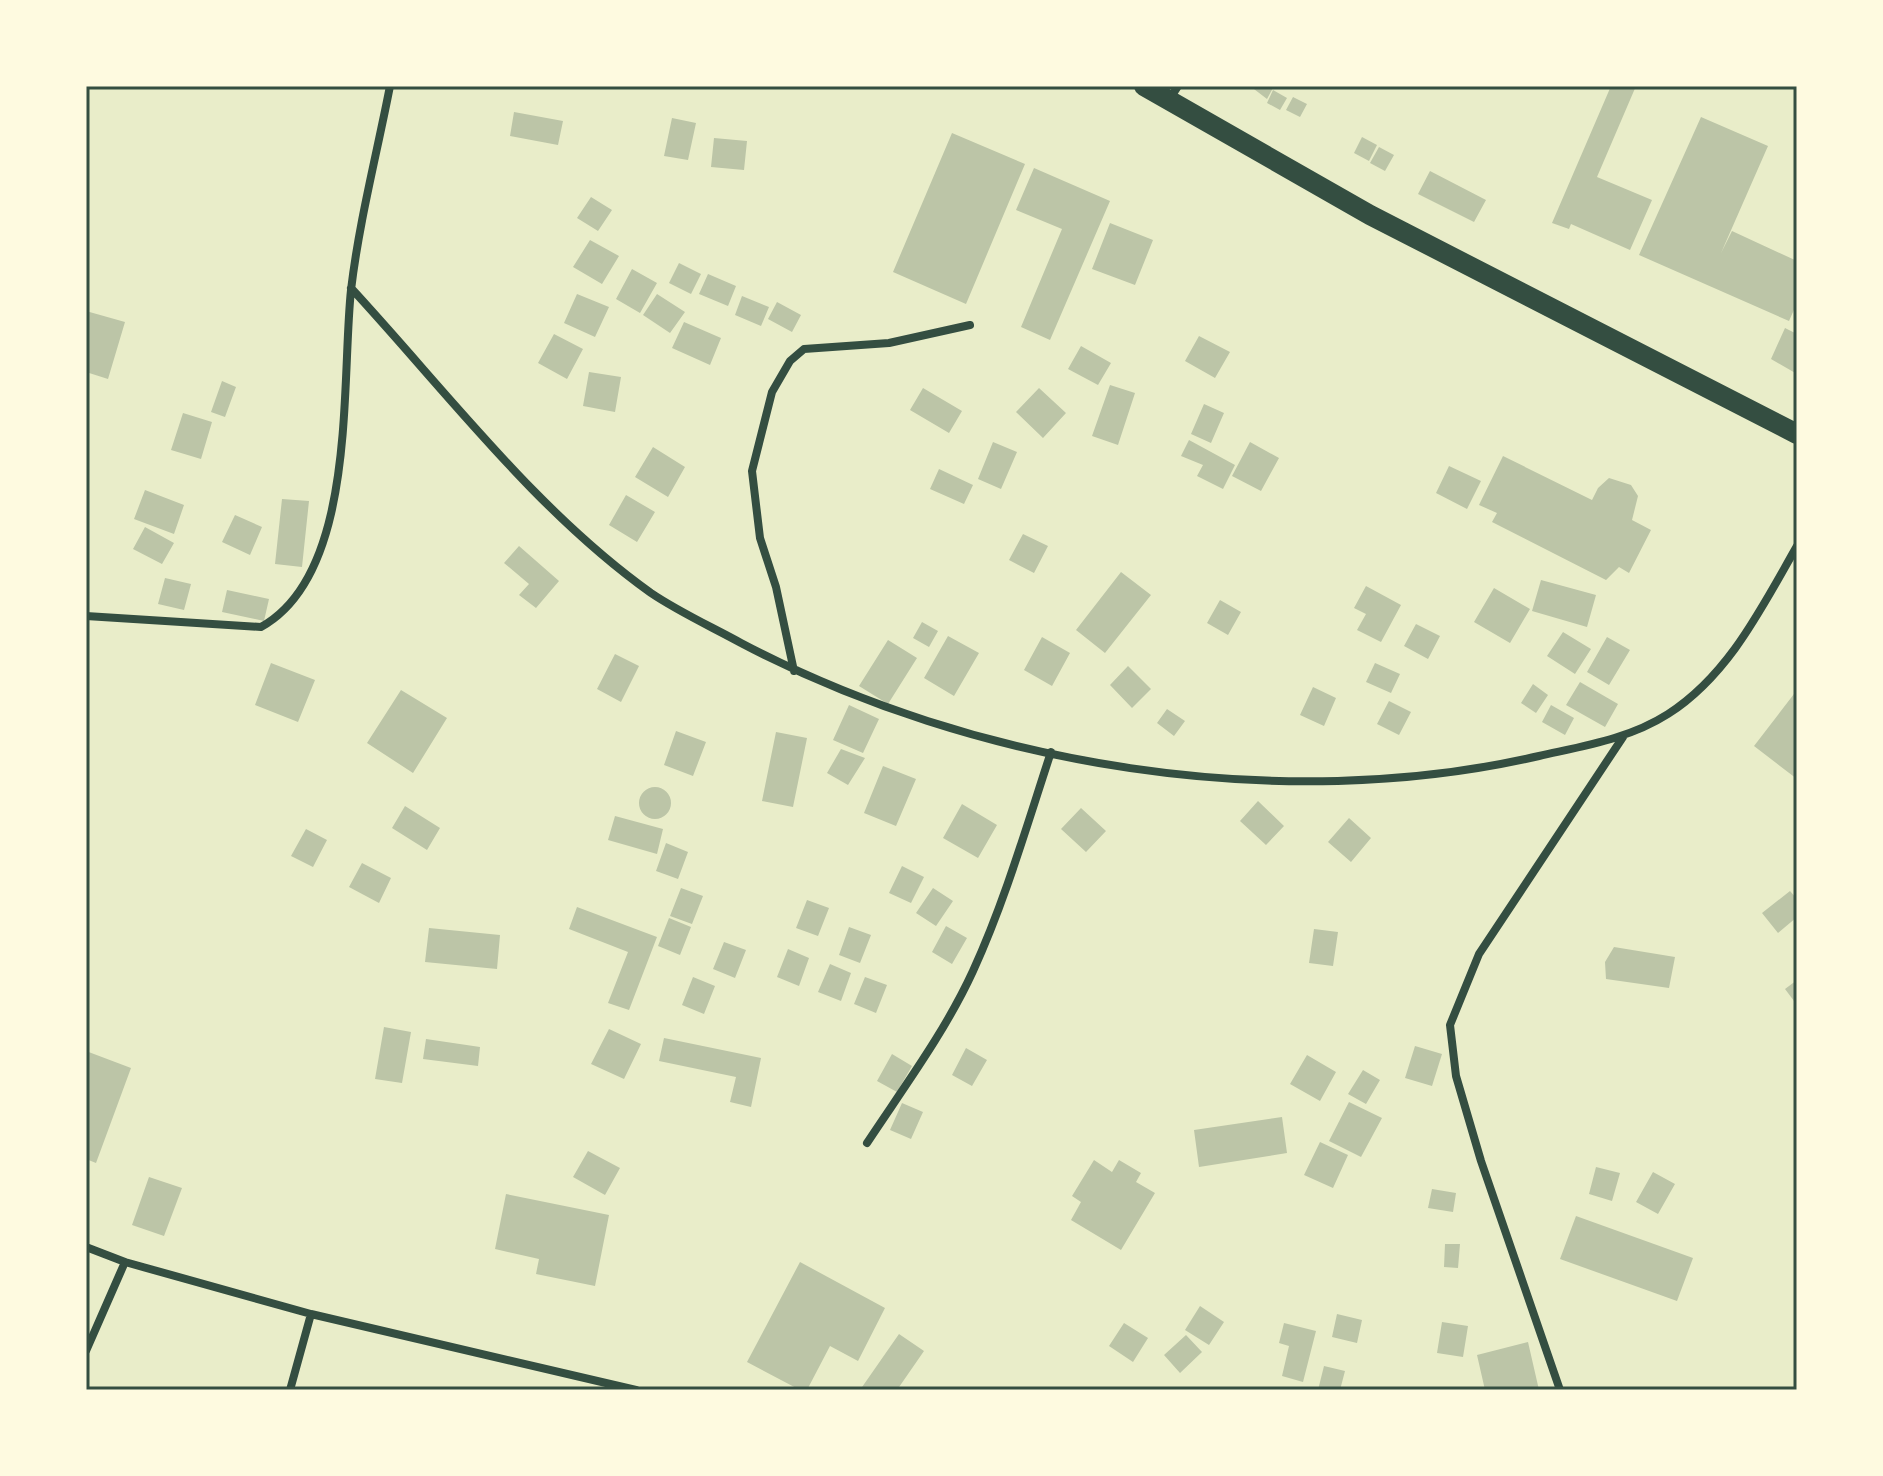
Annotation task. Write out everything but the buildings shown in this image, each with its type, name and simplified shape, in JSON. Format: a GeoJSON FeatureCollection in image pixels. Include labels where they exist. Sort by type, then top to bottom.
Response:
{"type":"FeatureCollection","features":[{"type":"Feature","properties":{"kind":"main road"},"geometry":{"type":"LineString","coordinates":[[1144,86],[1173,93],[1370,215],[1797,434]]}},
{"type":"Feature","properties":{"kind":"street"},"geometry":{"type":"LineString","coordinates":[[86,616],[261,627],[288,606],[311,568],[334,501],[351,288],[390,86]]}},
{"type":"Feature","properties":{"kind":"street"},"geometry":{"type":"LineString","coordinates":[[351,288],[557,514],[652,593],[794,671],[961,734],[1119,765],[1237,778],[1390,780],[1501,765],[1623,736],[1669,714],[1707,682],[1744,638],[1797,546]]}},
{"type":"Feature","properties":{"kind":"street"},"geometry":{"type":"LineString","coordinates":[[794,671],[776,587],[760,538],[752,471],[772,392],[790,361],[804,349],[889,343],[970,325]]}},
{"type":"Feature","properties":{"kind":"street"},"geometry":{"type":"LineString","coordinates":[[1560,1390],[1481,1161],[1456,1076],[1450,1025],[1479,954],[1623,736]]}},
{"type":"Feature","properties":{"kind":"street"},"geometry":{"type":"LineString","coordinates":[[867,1143],[936,1038],[972,972],[1002,898],[1051,752]]}},
{"type":"Feature","properties":{"kind":"street"},"geometry":{"type":"LineString","coordinates":[[86,1247],[125,1262],[311,1314],[636,1390]]}},
{"type":"Feature","properties":{"kind":"street"},"geometry":{"type":"LineString","coordinates":[[86,1351],[125,1262]]}},
{"type":"Feature","properties":{"kind":"street"},"geometry":{"type":"LineString","coordinates":[[290,1390],[311,1314]]}}]}
